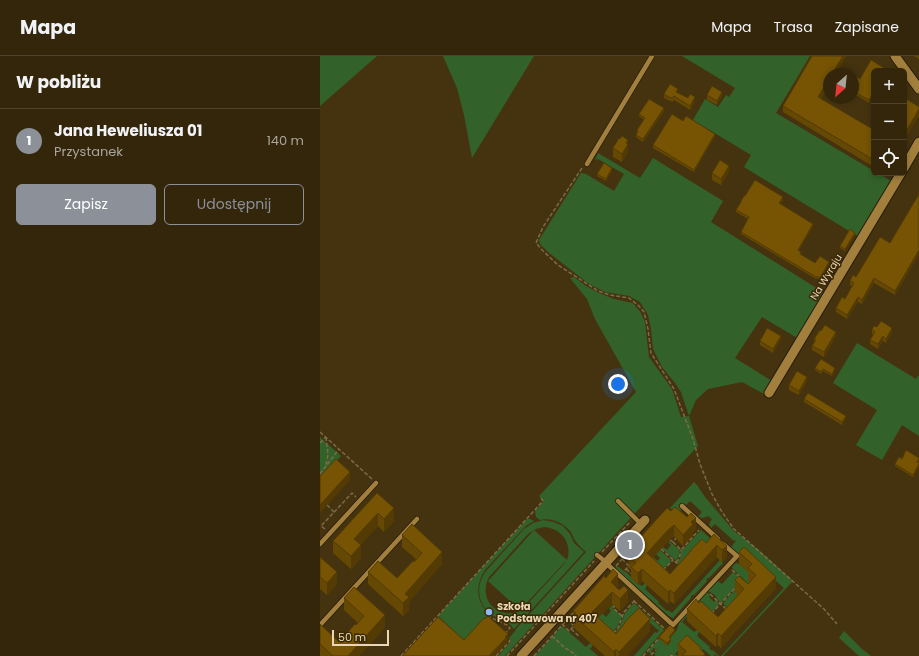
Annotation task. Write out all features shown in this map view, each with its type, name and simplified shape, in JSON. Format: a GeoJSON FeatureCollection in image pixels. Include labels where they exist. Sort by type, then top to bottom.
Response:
{"type":"FeatureCollection","features":[{"type":"Feature","properties":{"kind":"street"},"geometry":{"type":"LineString","coordinates":[[895,56],[919,90]]}},
{"type":"Feature","properties":{"kind":"street"},"geometry":{"type":"LineString","coordinates":[[907,163],[919,142]]}},
{"type":"Feature","properties":{"kind":"street","name":"Na Wyraju"},"geometry":{"type":"LineString","coordinates":[[769,393],[899,176]]}},
{"type":"Feature","properties":{"kind":"street"},"geometry":{"type":"LineString","coordinates":[[521,656],[643,522]]}},
{"type":"Feature","properties":{"kind":"lane"},"geometry":{"type":"LineString","coordinates":[[586,164],[652,56]]}},
{"type":"Feature","properties":{"kind":"lane"},"geometry":{"type":"LineString","coordinates":[[320,544],[376,483]]}},
{"type":"Feature","properties":{"kind":"lane"},"geometry":{"type":"LineString","coordinates":[[618,501],[643,522]]}},
{"type":"Feature","properties":{"kind":"lane"},"geometry":{"type":"LineString","coordinates":[[598,555],[674,625],[737,556],[682,506]]}},
{"type":"Feature","properties":{"kind":"lane"},"geometry":{"type":"LineString","coordinates":[[320,625],[417,519]]}},
{"type":"Feature","properties":{"kind":"path"},"geometry":{"type":"LineString","coordinates":[[586,164],[581,168],[544,227],[536,243],[542,251],[558,265],[598,291],[610,295],[629,298],[644,312],[651,353],[674,389],[693,439],[700,464],[712,494],[722,512],[734,529],[824,609],[837,624]]}},
{"type":"Feature","properties":{"kind":"path"},"geometry":{"type":"LineString","coordinates":[[320,432],[376,483]]}},
{"type":"Feature","properties":{"kind":"path"},"geometry":{"type":"LineString","coordinates":[[320,443],[326,437]]}},
{"type":"Feature","properties":{"kind":"path"},"geometry":{"type":"LineString","coordinates":[[326,437],[328,454],[326,467]]}},
{"type":"Feature","properties":{"kind":"path"},"geometry":{"type":"LineString","coordinates":[[320,474],[339,449]]}},
{"type":"Feature","properties":{"kind":"path"},"geometry":{"type":"LineString","coordinates":[[326,531],[321,526],[352,493],[357,497]]}},
{"type":"Feature","properties":{"kind":"path"},"geometry":{"type":"LineString","coordinates":[[401,656],[543,501],[540,498]]}},
{"type":"Feature","properties":{"kind":"path"},"geometry":{"type":"LineString","coordinates":[[326,504],[334,512]]}},
{"type":"Feature","properties":{"kind":"path"},"geometry":{"type":"LineString","coordinates":[[507,656],[632,519]]}},
{"type":"Feature","properties":{"kind":"path"},"geometry":{"type":"LineString","coordinates":[[676,562],[679,559],[681,550],[701,528]]}},
{"type":"Feature","properties":{"kind":"path"},"geometry":{"type":"LineString","coordinates":[[673,542],[678,536]]}},
{"type":"Feature","properties":{"kind":"path"},"geometry":{"type":"LineString","coordinates":[[670,540],[681,550]]}},
{"type":"Feature","properties":{"kind":"path"},"geometry":{"type":"LineString","coordinates":[[661,549],[680,566]]}},
{"type":"Feature","properties":{"kind":"path"},"geometry":{"type":"LineString","coordinates":[[615,567],[630,550]]}},
{"type":"Feature","properties":{"kind":"path"},"geometry":{"type":"LineString","coordinates":[[622,560],[629,566],[626,569]]}},
{"type":"Feature","properties":{"kind":"path"},"geometry":{"type":"LineString","coordinates":[[664,570],[673,560]]}},
{"type":"Feature","properties":{"kind":"path"},"geometry":{"type":"LineString","coordinates":[[617,564],[624,571],[626,569],[635,577]]}},
{"type":"Feature","properties":{"kind":"path"},"geometry":{"type":"LineString","coordinates":[[728,566],[743,580]]}},
{"type":"Feature","properties":{"kind":"path"},"geometry":{"type":"LineString","coordinates":[[708,617],[710,613],[713,612],[739,585]]}},
{"type":"Feature","properties":{"kind":"path"},"geometry":{"type":"LineString","coordinates":[[706,590],[730,612]]}},
{"type":"Feature","properties":{"kind":"path"},"geometry":{"type":"LineString","coordinates":[[610,629],[613,633],[618,628],[624,612],[640,594]]}},
{"type":"Feature","properties":{"kind":"path"},"geometry":{"type":"LineString","coordinates":[[634,601],[666,630],[672,623]]}},
{"type":"Feature","properties":{"kind":"path"},"geometry":{"type":"LineString","coordinates":[[616,603],[617,604],[613,608],[622,616]]}},
{"type":"Feature","properties":{"kind":"path"},"geometry":{"type":"LineString","coordinates":[[534,656],[575,611]]}},
{"type":"Feature","properties":{"kind":"path"},"geometry":{"type":"LineString","coordinates":[[485,619],[487,620],[490,617],[510,628],[504,636],[510,641],[496,656]]}},
{"type":"Feature","properties":{"kind":"path"},"geometry":{"type":"LineString","coordinates":[[567,619],[574,626],[572,628],[580,637]]}},
{"type":"Feature","properties":{"kind":"path"},"geometry":{"type":"LineString","coordinates":[[562,624],[569,631],[572,628]]}},
{"type":"Feature","properties":{"kind":"path"},"geometry":{"type":"LineString","coordinates":[[552,636],[576,656]]}},
{"type":"Feature","properties":{"kind":"path"},"geometry":{"type":"LineString","coordinates":[[643,656],[661,636]]}},
{"type":"Feature","properties":{"kind":"path"},"geometry":{"type":"LineString","coordinates":[[647,651],[652,656],[656,650]]}},
{"type":"Feature","properties":{"kind":"green space"},"geometry":{"type":"Polygon","coordinates":[[[320,56],[377,56],[320,106],[320,56]]]}},
{"type":"Feature","properties":{"kind":"green space"},"geometry":{"type":"Polygon","coordinates":[[[443,56],[534,56],[472,158],[457,88],[443,56]]]}},
{"type":"Feature","properties":{"kind":"green space"},"geometry":{"type":"Polygon","coordinates":[[[682,56],[810,56],[776,113],[871,169],[871,176],[883,176],[891,181],[859,237],[744,167],[751,155],[693,120],[705,99],[718,107],[726,95],[729,97],[735,88],[682,56]]]}},
{"type":"Feature","properties":{"kind":"green space"},"geometry":{"type":"Polygon","coordinates":[[[598,153],[640,178],[653,158],[723,201],[711,222],[826,294],[799,339],[762,317],[735,358],[772,381],[764,394],[742,382],[708,389],[696,400],[689,416],[681,392],[662,367],[653,349],[648,315],[640,302],[629,296],[605,292],[589,284],[540,244],[539,240],[581,173],[586,174],[614,191],[624,174],[598,159],[595,160],[598,153]]]}},
{"type":"Feature","properties":{"kind":"green space"},"geometry":{"type":"Polygon","coordinates":[[[574,277],[586,286],[614,299],[633,303],[641,313],[645,322],[649,357],[672,389],[681,417],[689,416],[698,446],[505,656],[498,656],[511,641],[509,638],[516,629],[586,552],[576,542],[571,532],[565,526],[553,520],[540,520],[536,517],[535,511],[544,501],[539,496],[636,392],[595,319],[587,299],[570,278],[574,277]]]}},
{"type":"Feature","properties":{"kind":"green space"},"geometry":{"type":"Polygon","coordinates":[[[857,343],[916,379],[919,376],[919,436],[902,425],[882,460],[856,445],[877,410],[833,383],[857,343]]]}},
{"type":"Feature","properties":{"kind":"green space"},"geometry":{"type":"Polygon","coordinates":[[[320,437],[341,456],[320,479],[320,437]]]}},
{"type":"Feature","properties":{"kind":"green space"},"geometry":{"type":"Polygon","coordinates":[[[694,482],[734,531],[759,550],[793,581],[723,656],[721,656],[784,588],[755,562],[751,565],[731,547],[736,541],[735,540],[734,541],[715,524],[711,528],[709,524],[712,519],[708,516],[703,518],[698,517],[702,512],[690,501],[686,505],[684,504],[678,513],[688,524],[670,508],[694,482]]]}},
{"type":"Feature","properties":{"kind":"green space"},"geometry":{"type":"Polygon","coordinates":[[[527,519],[534,521],[522,530],[485,570],[478,587],[478,593],[481,604],[489,614],[465,641],[438,616],[527,519]]]}},
{"type":"Feature","properties":{"kind":"green space"},"geometry":{"type":"Polygon","coordinates":[[[543,520],[554,522],[563,526],[570,534],[574,543],[584,552],[514,629],[503,619],[494,616],[487,611],[483,606],[479,594],[479,588],[483,576],[487,570],[524,529],[533,523],[543,520]],[[544,527],[534,530],[567,560],[567,542],[560,533],[556,530],[544,527]],[[534,530],[529,533],[489,577],[486,586],[486,594],[492,607],[505,613],[513,613],[522,610],[566,561],[520,610],[488,581],[534,530]]]}},
{"type":"Feature","properties":{"kind":"green space"},"geometry":{"type":"Polygon","coordinates":[[[701,530],[726,553],[720,559],[723,563],[709,578],[706,579],[707,581],[694,595],[691,596],[691,598],[673,618],[615,568],[617,566],[626,572],[642,586],[645,583],[647,585],[645,589],[667,611],[668,610],[672,613],[720,560],[702,544],[685,570],[677,563],[680,559],[681,551],[701,530]]]}},
{"type":"Feature","properties":{"kind":"green space"},"geometry":{"type":"Polygon","coordinates":[[[669,541],[680,550],[676,560],[661,548],[663,547],[667,550],[671,545],[668,542],[669,541]]]}},
{"type":"Feature","properties":{"kind":"green space"},"geometry":{"type":"Polygon","coordinates":[[[660,550],[671,561],[658,575],[650,559],[653,557],[658,561],[660,558],[656,554],[660,550]]]}},
{"type":"Feature","properties":{"kind":"green space"},"geometry":{"type":"Polygon","coordinates":[[[736,563],[752,575],[755,586],[753,588],[733,569],[732,567],[736,563]]]}},
{"type":"Feature","properties":{"kind":"green space"},"geometry":{"type":"Polygon","coordinates":[[[733,572],[741,579],[741,581],[723,601],[720,602],[715,595],[708,591],[718,581],[722,584],[733,572]]]}},
{"type":"Feature","properties":{"kind":"green space"},"geometry":{"type":"Polygon","coordinates":[[[742,582],[745,582],[733,613],[724,605],[724,602],[742,582]]]}},
{"type":"Feature","properties":{"kind":"green space"},"geometry":{"type":"Polygon","coordinates":[[[707,592],[710,595],[709,597],[714,602],[716,600],[719,603],[717,607],[710,613],[699,603],[682,622],[694,632],[697,630],[699,632],[697,636],[719,656],[715,654],[715,656],[711,656],[703,649],[701,652],[685,643],[675,654],[678,656],[674,656],[671,653],[669,656],[656,656],[654,654],[657,650],[654,648],[651,651],[653,653],[651,654],[648,651],[670,627],[667,645],[671,641],[669,639],[677,630],[679,623],[707,592]]]}},
{"type":"Feature","properties":{"kind":"green space"},"geometry":{"type":"Polygon","coordinates":[[[634,603],[664,630],[641,656],[634,656],[655,632],[657,633],[659,629],[658,630],[639,613],[625,635],[616,634],[615,632],[619,628],[625,613],[634,603]]]}},
{"type":"Feature","properties":{"kind":"green space"},"geometry":{"type":"Polygon","coordinates":[[[613,604],[616,604],[612,608],[622,616],[617,627],[613,631],[598,618],[602,613],[606,617],[611,611],[609,609],[613,604]]]}},
{"type":"Feature","properties":{"kind":"green space"},"geometry":{"type":"Polygon","coordinates":[[[562,626],[586,647],[590,643],[593,645],[590,649],[598,656],[535,656],[562,626]]]}},
{"type":"Feature","properties":{"kind":"green space"},"geometry":{"type":"Polygon","coordinates":[[[844,631],[871,656],[859,656],[839,638],[844,631]]]}},
{"type":"Feature","properties":{"kind":"building"},"geometry":{"type":"Polygon","coordinates":[[[812,56],[843,56],[836,68],[823,68],[823,89],[818,97],[823,100],[823,104],[830,104],[871,128],[871,158],[783,106],[812,56]]]}},
{"type":"Feature","properties":{"kind":"building"},"geometry":{"type":"Polygon","coordinates":[[[871,60],[884,68],[871,68],[871,97],[869,100],[859,94],[859,78],[860,79],[871,60]]]}},
{"type":"Feature","properties":{"kind":"building"},"geometry":{"type":"Polygon","coordinates":[[[670,84],[678,89],[676,92],[688,98],[690,94],[695,97],[690,106],[674,96],[670,98],[664,94],[670,84]]]}},
{"type":"Feature","properties":{"kind":"building"},"geometry":{"type":"Polygon","coordinates":[[[712,86],[722,92],[717,101],[707,95],[712,86]]]}},
{"type":"Feature","properties":{"kind":"building"},"geometry":{"type":"Polygon","coordinates":[[[649,99],[664,108],[643,139],[636,135],[637,130],[645,118],[639,114],[649,99]]]}},
{"type":"Feature","properties":{"kind":"building"},"geometry":{"type":"Polygon","coordinates":[[[907,99],[919,107],[907,130],[907,99]]]}},
{"type":"Feature","properties":{"kind":"building"},"geometry":{"type":"Polygon","coordinates":[[[672,114],[683,121],[686,116],[715,134],[694,170],[653,145],[672,114]]]}},
{"type":"Feature","properties":{"kind":"building"},"geometry":{"type":"Polygon","coordinates":[[[622,136],[628,140],[626,143],[628,144],[622,154],[613,148],[622,136]]]}},
{"type":"Feature","properties":{"kind":"building"},"geometry":{"type":"Polygon","coordinates":[[[720,160],[729,166],[721,179],[712,173],[720,160]]]}},
{"type":"Feature","properties":{"kind":"building"},"geometry":{"type":"Polygon","coordinates":[[[604,163],[612,168],[606,179],[597,174],[604,163]]]}},
{"type":"Feature","properties":{"kind":"building"},"geometry":{"type":"Polygon","coordinates":[[[755,180],[783,197],[779,203],[813,224],[798,250],[801,252],[800,254],[815,263],[820,256],[829,262],[820,278],[741,232],[749,217],[736,210],[755,180]]]}},
{"type":"Feature","properties":{"kind":"building"},"geometry":{"type":"Polygon","coordinates":[[[919,194],[919,250],[895,291],[874,278],[862,300],[858,297],[847,315],[836,308],[842,297],[845,299],[854,283],[850,281],[853,275],[856,277],[880,237],[890,243],[919,194]]]}},
{"type":"Feature","properties":{"kind":"building"},"geometry":{"type":"Polygon","coordinates":[[[850,229],[855,233],[845,249],[840,246],[850,229]]]}},
{"type":"Feature","properties":{"kind":"building"},"geometry":{"type":"Polygon","coordinates":[[[881,321],[892,328],[886,339],[883,336],[878,344],[870,340],[875,332],[872,329],[874,326],[877,327],[881,321]]]}},
{"type":"Feature","properties":{"kind":"building"},"geometry":{"type":"Polygon","coordinates":[[[825,325],[836,332],[824,352],[812,346],[816,340],[814,339],[825,325]]]}},
{"type":"Feature","properties":{"kind":"building"},"geometry":{"type":"Polygon","coordinates":[[[767,328],[781,336],[773,349],[760,341],[767,328]]]}},
{"type":"Feature","properties":{"kind":"building"},"geometry":{"type":"Polygon","coordinates":[[[821,359],[835,368],[832,374],[823,369],[821,372],[815,368],[821,359]]]}},
{"type":"Feature","properties":{"kind":"building"},"geometry":{"type":"Polygon","coordinates":[[[797,371],[807,377],[799,391],[789,385],[797,371]]]}},
{"type":"Feature","properties":{"kind":"building"},"geometry":{"type":"Polygon","coordinates":[[[808,393],[846,416],[842,422],[804,399],[808,393]]]}},
{"type":"Feature","properties":{"kind":"building"},"geometry":{"type":"Polygon","coordinates":[[[906,450],[919,458],[917,462],[919,464],[913,475],[895,464],[899,457],[902,459],[906,450]]]}},
{"type":"Feature","properties":{"kind":"building"},"geometry":{"type":"Polygon","coordinates":[[[336,459],[350,472],[320,505],[320,476],[336,459]]]}},
{"type":"Feature","properties":{"kind":"building"},"geometry":{"type":"Polygon","coordinates":[[[377,493],[394,508],[384,519],[378,513],[354,539],[361,545],[351,556],[333,541],[377,493]]]}},
{"type":"Feature","properties":{"kind":"building"},"geometry":{"type":"Polygon","coordinates":[[[675,507],[687,517],[691,513],[696,518],[691,522],[693,524],[683,535],[674,525],[647,553],[670,574],[702,539],[706,543],[714,534],[727,546],[722,550],[717,545],[674,593],[670,590],[668,592],[642,569],[638,573],[631,567],[636,563],[629,557],[631,554],[628,551],[667,508],[671,511],[675,507]]]}},
{"type":"Feature","properties":{"kind":"building"},"geometry":{"type":"Polygon","coordinates":[[[412,524],[442,552],[405,594],[409,597],[403,603],[368,572],[378,561],[397,578],[413,561],[414,562],[422,553],[402,535],[412,524]]]}},
{"type":"Feature","properties":{"kind":"building"},"geometry":{"type":"Polygon","coordinates":[[[744,547],[776,577],[721,636],[718,633],[716,636],[687,609],[696,599],[699,603],[701,601],[718,617],[744,589],[735,580],[739,576],[748,584],[756,575],[748,568],[752,564],[739,552],[744,547]]]}},
{"type":"Feature","properties":{"kind":"building"},"geometry":{"type":"Polygon","coordinates":[[[320,557],[337,572],[327,583],[320,577],[320,557]]]}},
{"type":"Feature","properties":{"kind":"building"},"geometry":{"type":"Polygon","coordinates":[[[613,569],[618,574],[611,582],[619,590],[624,586],[628,590],[620,599],[612,592],[592,612],[616,634],[625,622],[639,608],[650,619],[619,652],[616,649],[614,652],[574,616],[576,613],[573,611],[604,576],[606,578],[613,569]]]}},
{"type":"Feature","properties":{"kind":"building"},"geometry":{"type":"Polygon","coordinates":[[[354,587],[385,615],[348,656],[333,656],[320,644],[320,624],[339,642],[355,624],[356,625],[364,616],[344,598],[354,587]]]}},
{"type":"Feature","properties":{"kind":"building"},"geometry":{"type":"Polygon","coordinates":[[[488,616],[508,634],[489,656],[402,656],[438,617],[464,640],[484,618],[485,619],[488,616]]]}},
{"type":"Feature","properties":{"kind":"building"},"geometry":{"type":"Polygon","coordinates":[[[670,625],[675,630],[669,637],[671,639],[667,643],[659,637],[670,625]]]}},
{"type":"Feature","properties":{"kind":"building"},"geometry":{"type":"Polygon","coordinates":[[[687,635],[701,648],[700,649],[705,654],[703,656],[682,656],[686,651],[678,644],[687,635]]]}},
{"type":"Feature","properties":{"kind":"place","name":"Jana Heweliusza 01"},"geometry":{"type":"Point","coordinates":[630,545]}},
{"type":"Feature","properties":{"kind":"place","name":"Szkoła Podstawowa nr 407"},"geometry":{"type":"Point","coordinates":[489,612]}}]}
